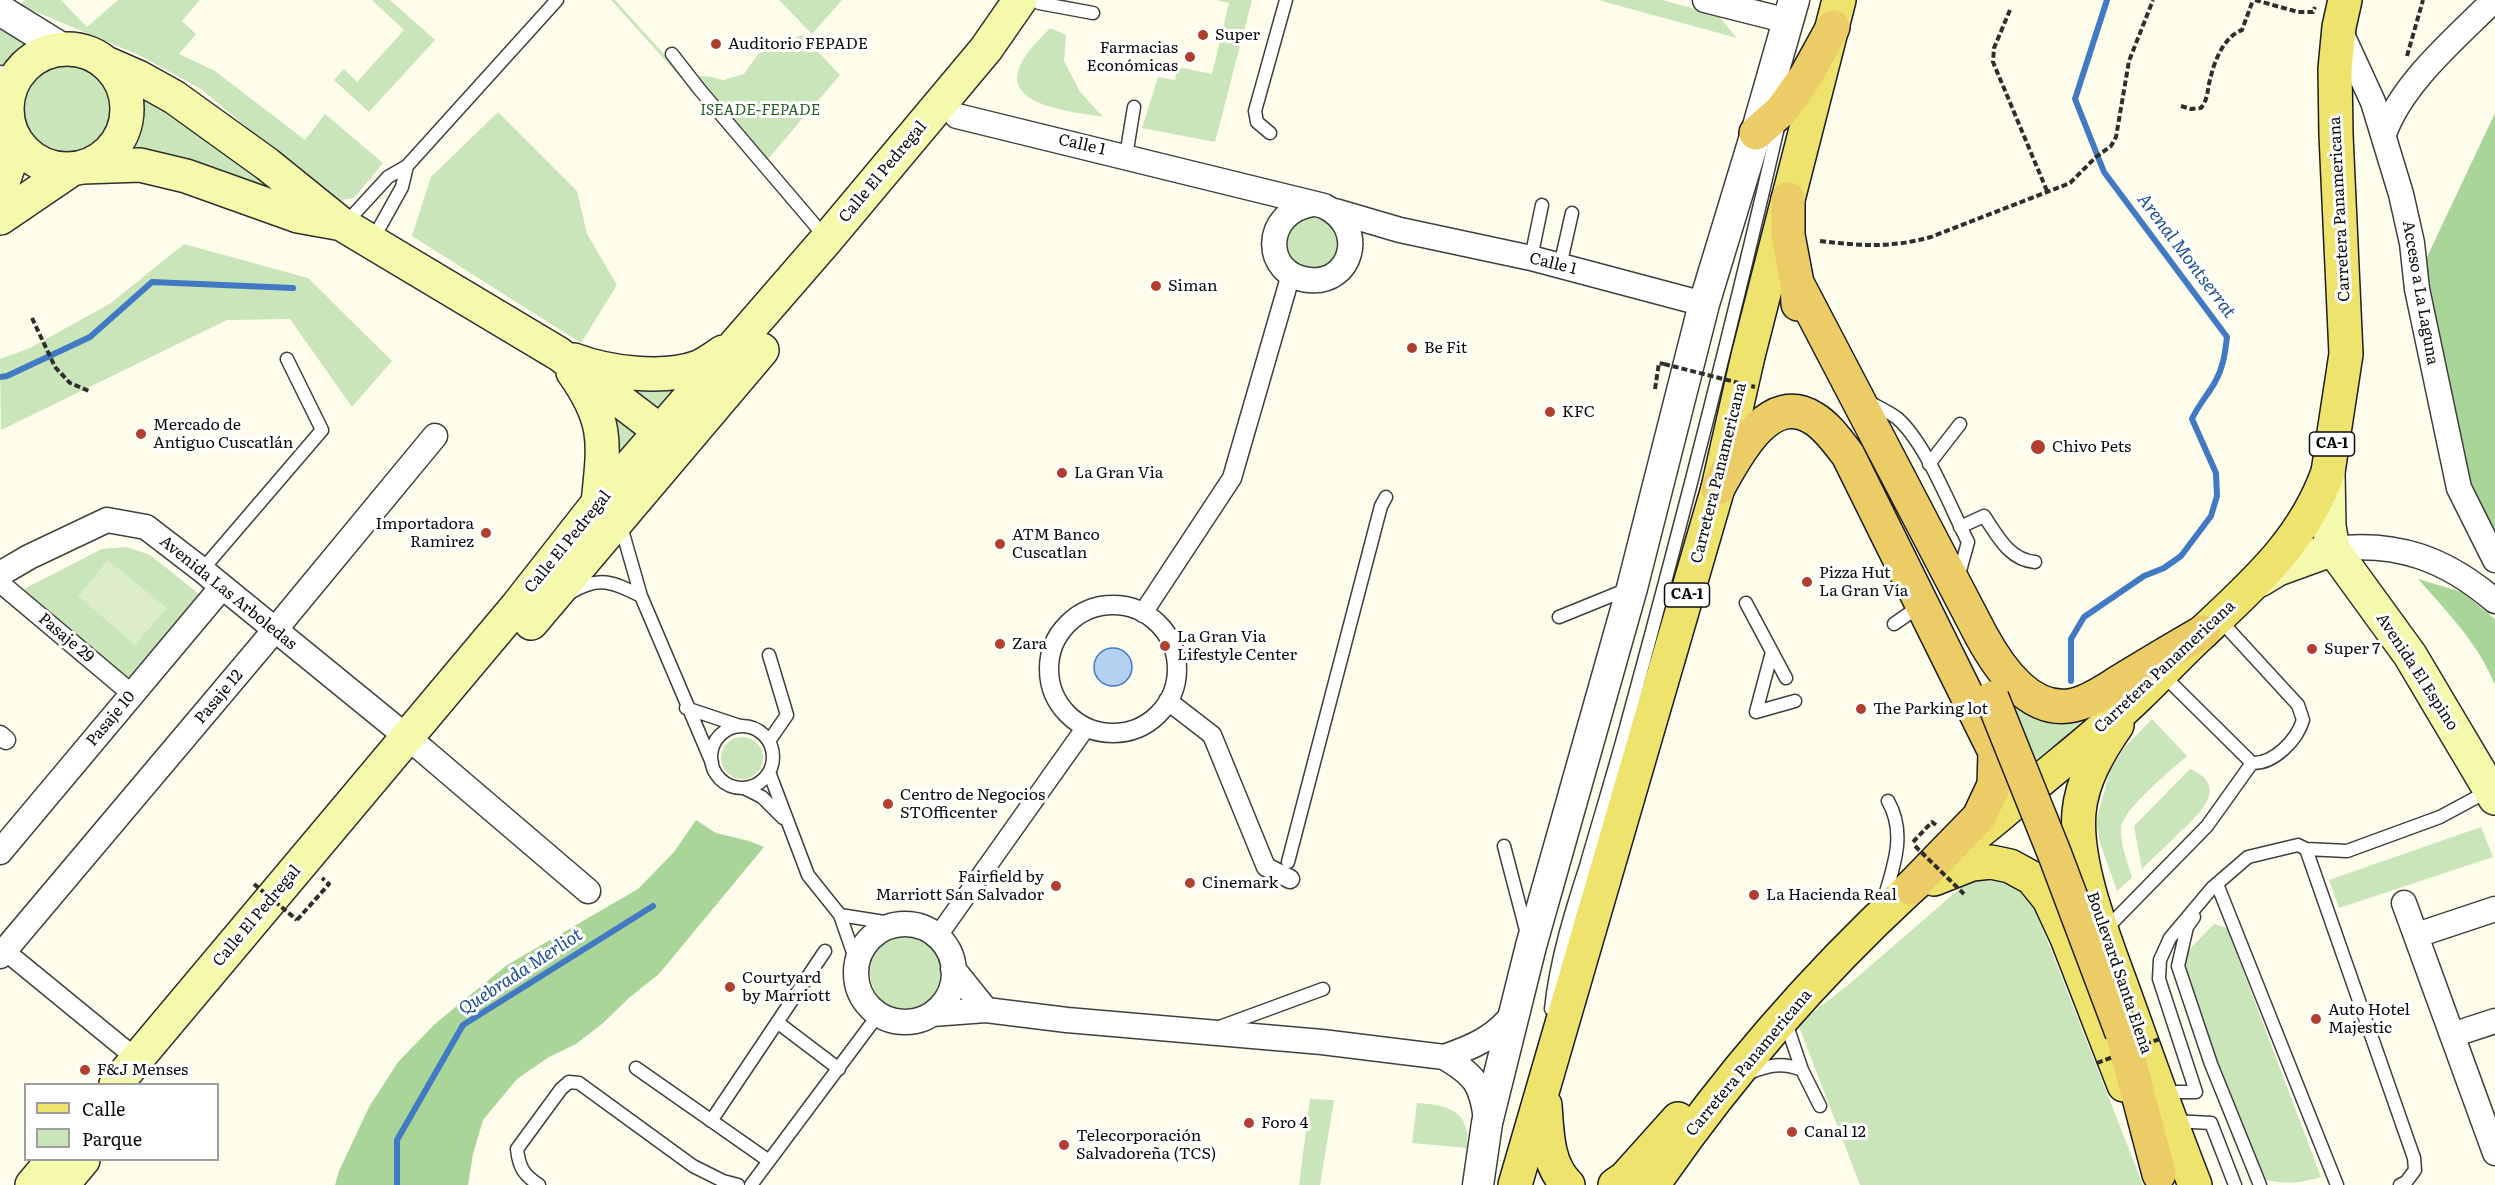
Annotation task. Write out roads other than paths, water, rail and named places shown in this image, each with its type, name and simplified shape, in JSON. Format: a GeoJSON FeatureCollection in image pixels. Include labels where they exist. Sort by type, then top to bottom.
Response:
{"type":"FeatureCollection","features":[{"type":"Feature","properties":{"kind":"highway"},"geometry":{"type":"LineString","coordinates":[[1756,133],[1782,110],[1806,76],[1836,13]]}},
{"type":"Feature","properties":{"kind":"highway"},"geometry":{"type":"LineString","coordinates":[[1788,199],[1788,235],[1801,316],[1992,698],[2055,855],[2122,1033],[2161,1179]]}},
{"type":"Feature","properties":{"kind":"highway"},"geometry":{"type":"LineString","coordinates":[[1797,283],[1985,643],[2007,676],[2044,703],[2060,706],[2074,705],[2092,698],[2211,625]]}},
{"type":"Feature","properties":{"kind":"highway"},"geometry":{"type":"LineString","coordinates":[[1718,488],[1747,439],[1762,423],[1781,414],[1796,412],[1811,416],[1829,432],[1848,455],[1995,752],[1994,785],[1979,817],[1910,888]]}},
{"type":"Feature","properties":{"kind":"main road","name":"Calle El Pedregal"},"geometry":{"type":"LineString","coordinates":[[415,745],[518,605],[608,511],[957,116],[987,77],[1033,1]]}},
{"type":"Feature","properties":{"kind":"main road","name":"Calle El Pedregal"},"geometry":{"type":"LineString","coordinates":[[671,439],[740,342],[986,49],[1033,1]]}},
{"type":"Feature","properties":{"kind":"main road","name":"Carretera Panamericana"},"geometry":{"type":"LineString","coordinates":[[1515,1185],[1718,488],[1836,13]]}},
{"type":"Feature","properties":{"kind":"main road","name":"Carretera Panamericana"},"geometry":{"type":"LineString","coordinates":[[1653,1185],[1728,1083],[1784,1016],[1878,920],[1910,888],[2008,808],[2137,697],[2260,580],[2290,543],[2322,488],[2328,472],[2346,354],[2335,69],[2342,14]]}},
{"type":"Feature","properties":{"kind":"main road"},"geometry":{"type":"LineString","coordinates":[[0,190],[9,165],[6,98],[17,75],[30,62],[46,53],[63,49],[86,52],[174,97],[267,164],[352,230],[559,354],[671,439]]}},
{"type":"Feature","properties":{"kind":"main road"},"geometry":{"type":"LineString","coordinates":[[0,218],[78,168],[101,159],[118,140],[125,122],[126,102],[124,90],[106,63]]}},
{"type":"Feature","properties":{"kind":"main road"},"geometry":{"type":"LineString","coordinates":[[6,98],[18,145],[31,158],[48,166],[78,168],[140,165],[186,176],[298,216],[352,230]]}},
{"type":"Feature","properties":{"kind":"main road"},"geometry":{"type":"LineString","coordinates":[[559,354],[602,369],[636,373],[671,372],[701,366],[740,342]]}},
{"type":"Feature","properties":{"kind":"main road"},"geometry":{"type":"LineString","coordinates":[[559,354],[591,397],[600,422],[608,511]]}},
{"type":"Feature","properties":{"kind":"main road","name":"Avenida El Espino"},"geometry":{"type":"LineString","coordinates":[[2328,472],[2329,526],[2333,549],[2410,655],[2493,794]]}},
{"type":"Feature","properties":{"kind":"main road","name":"Calle El Pedregal"},"geometry":{"type":"LineString","coordinates":[[118,1083],[142,1072],[415,745],[541,611],[608,511]]}},
{"type":"Feature","properties":{"kind":"main road"},"geometry":{"type":"LineString","coordinates":[[2260,580],[2278,568],[2333,549]]}},
{"type":"Feature","properties":{"kind":"main road","name":"Boulevard Santa Elena"},"geometry":{"type":"LineString","coordinates":[[2137,697],[2105,743],[2081,793],[2079,814],[2081,847],[2103,933],[2195,1185]]}},
{"type":"Feature","properties":{"kind":"main road","name":"Boulevard Santa Elena"},"geometry":{"type":"LineString","coordinates":[[1910,888],[1972,864],[1991,862],[2010,866],[2032,878],[2049,899],[2067,938],[2161,1179]]}},
{"type":"Feature","properties":{"kind":"main road"},"geometry":{"type":"LineString","coordinates":[[1615,1185],[1625,1178],[1712,1085],[1762,1042]]}},
{"type":"Feature","properties":{"kind":"main road"},"geometry":{"type":"LineString","coordinates":[[1548,1072],[1546,1126],[1551,1158],[1559,1177],[1568,1185]]}},
{"type":"Feature","properties":{"kind":"main road"},"geometry":{"type":"LineString","coordinates":[[32,1185],[52,1161]]}},
{"type":"Feature","properties":{"kind":"main road"},"geometry":{"type":"LineString","coordinates":[[62,1185],[82,1161]]}},
{"type":"Feature","properties":{"kind":"street"},"geometry":{"type":"LineString","coordinates":[[1478,1185],[1487,1123],[1531,946],[1632,588],[1704,304],[1791,10],[1705,0]]}},
{"type":"Feature","properties":{"kind":"street"},"geometry":{"type":"LineString","coordinates":[[2384,134],[2391,114],[2428,67],[2494,0]]}},
{"type":"Feature","properties":{"kind":"street"},"geometry":{"type":"LineString","coordinates":[[0,10],[14,16],[63,49]]}},
{"type":"Feature","properties":{"kind":"street","name":"Acceso a La Laguna"},"geometry":{"type":"LineString","coordinates":[[2342,14],[2384,134],[2401,194],[2412,243],[2417,289],[2459,488],[2495,560]]}},
{"type":"Feature","properties":{"kind":"street","name":"Calle 1"},"geometry":{"type":"LineString","coordinates":[[957,116],[1126,156],[1312,204],[1400,230],[1531,258],[1704,304]]}},
{"type":"Feature","properties":{"kind":"street","name":"Calle 1"},"geometry":{"type":"LineString","coordinates":[[1242,186],[1264,205],[1276,231],[1274,241],[1278,260],[1291,274]]}},
{"type":"Feature","properties":{"kind":"street"},"geometry":{"type":"LineString","coordinates":[[1276,231],[1286,215],[1294,209],[1312,204]]}},
{"type":"Feature","properties":{"kind":"street"},"geometry":{"type":"LineString","coordinates":[[1143,613],[1232,478],[1291,274],[1311,281],[1323,279],[1334,274],[1343,266],[1349,255],[1351,243],[1349,231],[1344,220],[1335,211]]}},
{"type":"Feature","properties":{"kind":"street"},"geometry":{"type":"LineString","coordinates":[[1349,255],[1368,241],[1400,230]]}},
{"type":"Feature","properties":{"kind":"street","name":"Pasaje 12"},"geometry":{"type":"LineString","coordinates":[[2,954],[435,436]]}},
{"type":"Feature","properties":{"kind":"street","name":"Avenida Las Arboledas"},"geometry":{"type":"LineString","coordinates":[[0,574],[29,556],[107,520],[146,527],[222,586],[588,891]]}},
{"type":"Feature","properties":{"kind":"street"},"geometry":{"type":"LineString","coordinates":[[2333,549],[2363,545],[2394,549],[2422,557],[2452,570],[2495,601]]}},
{"type":"Feature","properties":{"kind":"street","name":"Pasaje 29"},"geometry":{"type":"LineString","coordinates":[[0,583],[132,694]]}},
{"type":"Feature","properties":{"kind":"street","name":"Pasaje 10"},"geometry":{"type":"LineString","coordinates":[[0,852],[222,586]]}},
{"type":"Feature","properties":{"kind":"street"},"geometry":{"type":"LineString","coordinates":[[1117,606],[1143,613],[1161,628],[1175,654],[1176,673],[1168,701],[1155,717],[1129,731],[1110,733],[1086,727],[1065,711],[1054,693],[1049,672],[1056,641],[1068,624],[1096,608],[1117,606]]}},
{"type":"Feature","properties":{"kind":"street"},"geometry":{"type":"LineString","coordinates":[[1168,701],[1212,735],[1266,867],[1289,871]]}},
{"type":"Feature","properties":{"kind":"street"},"geometry":{"type":"LineString","coordinates":[[937,937],[1086,727]]}},
{"type":"Feature","properties":{"kind":"street"},"geometry":{"type":"LineString","coordinates":[[2404,903],[2493,1142]]}},
{"type":"Feature","properties":{"kind":"street"},"geometry":{"type":"LineString","coordinates":[[2417,935],[2495,909]]}},
{"type":"Feature","properties":{"kind":"street"},"geometry":{"type":"LineString","coordinates":[[932,1014],[948,996],[953,969],[950,955],[937,937],[922,928],[903,925],[889,927],[873,936],[864,947],[857,964],[856,981],[865,1003],[878,1015],[891,1020],[915,1021],[932,1014],[986,1010],[1067,1020],[1322,1042],[1444,1058],[1460,1066],[1481,1088],[1487,1123]]}},
{"type":"Feature","properties":{"kind":"street"},"geometry":{"type":"LineString","coordinates":[[2,954],[142,1072]]}},
{"type":"Feature","properties":{"kind":"street"},"geometry":{"type":"LineString","coordinates":[[953,969],[986,1010]]}},
{"type":"Feature","properties":{"kind":"street"},"geometry":{"type":"LineString","coordinates":[[1444,1058],[1486,1040],[1500,1029],[1515,1010]]}},
{"type":"Feature","properties":{"kind":"street"},"geometry":{"type":"LineString","coordinates":[[2452,1035],[2495,1021]]}},
{"type":"Feature","properties":{"kind":"lane"},"geometry":{"type":"LineString","coordinates":[[352,230],[388,177],[407,166],[557,0]]}},
{"type":"Feature","properties":{"kind":"lane"},"geometry":{"type":"LineString","coordinates":[[1270,133],[1257,122],[1255,111],[1286,0]]}},
{"type":"Feature","properties":{"kind":"lane"},"geometry":{"type":"LineString","coordinates":[[1033,1],[1093,13]]}},
{"type":"Feature","properties":{"kind":"lane"},"geometry":{"type":"LineString","coordinates":[[672,54],[827,239]]}},
{"type":"Feature","properties":{"kind":"lane"},"geometry":{"type":"LineString","coordinates":[[1126,156],[1134,107]]}},
{"type":"Feature","properties":{"kind":"lane"},"geometry":{"type":"LineString","coordinates":[[1548,1072],[1550,1023],[1557,973],[1574,904],[1613,776],[1676,544],[1734,315],[1782,110]]}},
{"type":"Feature","properties":{"kind":"lane"},"geometry":{"type":"LineString","coordinates":[[352,230],[402,187],[407,166]]}},
{"type":"Feature","properties":{"kind":"lane"},"geometry":{"type":"LineString","coordinates":[[1531,258],[1542,205]]}},
{"type":"Feature","properties":{"kind":"lane"},"geometry":{"type":"LineString","coordinates":[[1560,266],[1572,213]]}},
{"type":"Feature","properties":{"kind":"lane"},"geometry":{"type":"LineString","coordinates":[[202,570],[322,430],[287,359]]}},
{"type":"Feature","properties":{"kind":"lane"},"geometry":{"type":"LineString","coordinates":[[1857,396],[1896,417],[1908,430],[1929,464],[1968,542],[1956,586]]}},
{"type":"Feature","properties":{"kind":"lane"},"geometry":{"type":"LineString","coordinates":[[1929,464],[1960,424]]}},
{"type":"Feature","properties":{"kind":"lane"},"geometry":{"type":"LineString","coordinates":[[1289,871],[1378,515],[1386,498]]}},
{"type":"Feature","properties":{"kind":"lane"},"geometry":{"type":"LineString","coordinates":[[608,511],[686,708],[720,780],[732,787],[744,788],[762,796],[785,820]]}},
{"type":"Feature","properties":{"kind":"lane"},"geometry":{"type":"LineString","coordinates":[[1960,527],[1984,516],[2001,542],[2016,556],[2025,561],[2035,562]]}},
{"type":"Feature","properties":{"kind":"lane"},"geometry":{"type":"LineString","coordinates":[[541,611],[574,590],[597,582],[614,582],[641,596]]}},
{"type":"Feature","properties":{"kind":"lane"},"geometry":{"type":"LineString","coordinates":[[1559,617],[1632,588]]}},
{"type":"Feature","properties":{"kind":"lane"},"geometry":{"type":"LineString","coordinates":[[1746,603],[1786,678]]}},
{"type":"Feature","properties":{"kind":"lane"},"geometry":{"type":"LineString","coordinates":[[1894,624],[1922,604]]}},
{"type":"Feature","properties":{"kind":"lane"},"geometry":{"type":"LineString","coordinates":[[2162,673],[2252,763],[2262,763],[2273,758],[2300,730],[2303,720],[2298,705],[2211,625]]}},
{"type":"Feature","properties":{"kind":"lane"},"geometry":{"type":"LineString","coordinates":[[1772,652],[1756,712],[1796,701]]}},
{"type":"Feature","properties":{"kind":"lane"},"geometry":{"type":"LineString","coordinates":[[769,654],[787,715],[769,741]]}},
{"type":"Feature","properties":{"kind":"lane"},"geometry":{"type":"LineString","coordinates":[[686,708],[755,729],[769,741],[773,755],[769,772],[759,783],[744,788]]}},
{"type":"Feature","properties":{"kind":"lane"},"geometry":{"type":"LineString","coordinates":[[712,763],[712,750],[717,739],[726,730],[741,726]]}},
{"type":"Feature","properties":{"kind":"lane"},"geometry":{"type":"LineString","coordinates":[[2103,933],[2206,825],[2252,763]]}},
{"type":"Feature","properties":{"kind":"lane"},"geometry":{"type":"LineString","coordinates":[[769,772],[785,820],[812,883],[840,915],[857,964]]}},
{"type":"Feature","properties":{"kind":"lane"},"geometry":{"type":"LineString","coordinates":[[2165,1107],[2196,1092],[2159,979],[2160,960],[2170,938],[2215,886],[2248,857],[2298,845],[2306,849],[2347,851],[2440,817],[2493,794]]}},
{"type":"Feature","properties":{"kind":"lane"},"geometry":{"type":"LineString","coordinates":[[1878,920],[1898,839],[1896,815],[1888,801]]}},
{"type":"Feature","properties":{"kind":"lane"},"geometry":{"type":"LineString","coordinates":[[1504,846],[1531,946]]}},
{"type":"Feature","properties":{"kind":"lane"},"geometry":{"type":"LineString","coordinates":[[2306,849],[2414,1158],[2415,1170],[2406,1182],[2400,1185]]}},
{"type":"Feature","properties":{"kind":"lane"},"geometry":{"type":"LineString","coordinates":[[2215,886],[2187,927],[2178,966],[2211,1064],[2260,1185]]}},
{"type":"Feature","properties":{"kind":"lane"},"geometry":{"type":"LineString","coordinates":[[2215,886],[2337,1185]]}},
{"type":"Feature","properties":{"kind":"lane"},"geometry":{"type":"LineString","coordinates":[[840,915],[903,925]]}},
{"type":"Feature","properties":{"kind":"lane"},"geometry":{"type":"LineString","coordinates":[[711,1121],[825,951]]}},
{"type":"Feature","properties":{"kind":"lane"},"geometry":{"type":"LineString","coordinates":[[1206,1032],[1323,989]]}},
{"type":"Feature","properties":{"kind":"lane"},"geometry":{"type":"LineString","coordinates":[[752,1185],[878,1015]]}},
{"type":"Feature","properties":{"kind":"lane"},"geometry":{"type":"LineString","coordinates":[[1784,1016],[1802,1070],[1820,1106]]}},
{"type":"Feature","properties":{"kind":"lane"},"geometry":{"type":"LineString","coordinates":[[777,1022],[839,1069]]}},
{"type":"Feature","properties":{"kind":"lane"},"geometry":{"type":"LineString","coordinates":[[1728,1083],[1773,1064],[1789,1065],[1802,1070]]}},
{"type":"Feature","properties":{"kind":"lane"},"geometry":{"type":"LineString","coordinates":[[636,1068],[769,1161]]}},
{"type":"Feature","properties":{"kind":"lane"},"geometry":{"type":"LineString","coordinates":[[539,1185],[524,1175],[518,1162],[517,1149],[561,1089],[569,1082],[579,1083],[693,1166],[723,1181],[738,1185]]}},
{"type":"Feature","properties":{"kind":"lane"},"geometry":{"type":"LineString","coordinates":[[2165,1107],[2211,1123],[2235,1185]]}},
{"type":"Feature","properties":{"kind":"water"},"geometry":{"type":"Polygon","coordinates":[[[1113,648],[1120,649],[1126,654],[1131,660],[1131,674],[1126,680],[1120,685],[1113,686],[1106,685],[1100,680],[1095,674],[1094,667],[1095,660],[1100,654],[1106,649],[1113,648]]]}},
{"type":"Feature","properties":{"kind":"waterway","name":"Arenal Montserrat"},"geometry":{"type":"LineString","coordinates":[[2071,681],[2071,639],[2084,617],[2144,576],[2164,568],[2181,556],[2211,516],[2217,496],[2216,473],[2192,419],[2218,377],[2227,337],[2104,172],[2075,99],[2107,0]]}},
{"type":"Feature","properties":{"kind":"waterway"},"geometry":{"type":"LineString","coordinates":[[0,377],[7,376],[90,337],[152,282],[293,288]]}},
{"type":"Feature","properties":{"kind":"waterway","name":"Quebrada Merliot"},"geometry":{"type":"LineString","coordinates":[[397,1185],[397,1140],[463,1025],[653,906]]}},
{"type":"Feature","properties":{"kind":"place","name":"Super"},"geometry":{"type":"Point","coordinates":[1203,35]}},
{"type":"Feature","properties":{"kind":"place","name":"Auditorio FEPADE"},"geometry":{"type":"Point","coordinates":[716,44]}},
{"type":"Feature","properties":{"kind":"place","name":"Farmacias Económicas"},"geometry":{"type":"Point","coordinates":[1190,57]}},
{"type":"Feature","properties":{"kind":"place","name":"Siman"},"geometry":{"type":"Point","coordinates":[1156,286]}},
{"type":"Feature","properties":{"kind":"place","name":"Be Fit"},"geometry":{"type":"Point","coordinates":[1412,348]}},
{"type":"Feature","properties":{"kind":"place","name":"KFC"},"geometry":{"type":"Point","coordinates":[1550,412]}},
{"type":"Feature","properties":{"kind":"place","name":"Mercado de Antiguo Cuscatlán"},"geometry":{"type":"Point","coordinates":[141,434]}},
{"type":"Feature","properties":{"kind":"place","name":"Chivo Pets"},"geometry":{"type":"Point","coordinates":[2038,447]}},
{"type":"Feature","properties":{"kind":"place","name":"La Gran Via"},"geometry":{"type":"Point","coordinates":[1062,473]}},
{"type":"Feature","properties":{"kind":"place","name":"Importadora Ramirez"},"geometry":{"type":"Point","coordinates":[486,533]}},
{"type":"Feature","properties":{"kind":"place","name":"ATM Banco Cuscatlan"},"geometry":{"type":"Point","coordinates":[1000,544]}},
{"type":"Feature","properties":{"kind":"place","name":"Pizza Hut La Gran Vía"},"geometry":{"type":"Point","coordinates":[1807,582]}},
{"type":"Feature","properties":{"kind":"place","name":"Zara"},"geometry":{"type":"Point","coordinates":[1000,644]}},
{"type":"Feature","properties":{"kind":"place","name":"La Gran Via Lifestyle Center"},"geometry":{"type":"Point","coordinates":[1165,646]}},
{"type":"Feature","properties":{"kind":"place","name":"Super 7"},"geometry":{"type":"Point","coordinates":[2312,649]}},
{"type":"Feature","properties":{"kind":"place","name":"The Parking lot"},"geometry":{"type":"Point","coordinates":[1861,709]}},
{"type":"Feature","properties":{"kind":"place","name":"Centro de Negocios STOfficenter"},"geometry":{"type":"Point","coordinates":[888,804]}},
{"type":"Feature","properties":{"kind":"place","name":"Cinemark"},"geometry":{"type":"Point","coordinates":[1190,883]}},
{"type":"Feature","properties":{"kind":"place","name":"Fairfield by Marriott San Salvador"},"geometry":{"type":"Point","coordinates":[1056,886]}},
{"type":"Feature","properties":{"kind":"place","name":"La Hacienda Real"},"geometry":{"type":"Point","coordinates":[1754,895]}},
{"type":"Feature","properties":{"kind":"place","name":"Courtyard by Marriott"},"geometry":{"type":"Point","coordinates":[730,987]}},
{"type":"Feature","properties":{"kind":"place","name":"Auto Hotel Majestic"},"geometry":{"type":"Point","coordinates":[2316,1019]}},
{"type":"Feature","properties":{"kind":"place","name":"F&J Menses"},"geometry":{"type":"Point","coordinates":[85,1070]}},
{"type":"Feature","properties":{"kind":"place","name":"Foro 4"},"geometry":{"type":"Point","coordinates":[1249,1123]}},
{"type":"Feature","properties":{"kind":"place","name":"Canal 12"},"geometry":{"type":"Point","coordinates":[1792,1132]}},
{"type":"Feature","properties":{"kind":"place","name":"Telecorporación Salvadoreña (TCS)"},"geometry":{"type":"Point","coordinates":[1064,1145]}},
{"type":"Feature","properties":{"kind":"park label","name":"ISEADE-FEPADE"},"geometry":{"type":"Point","coordinates":[760,110]}}]}
